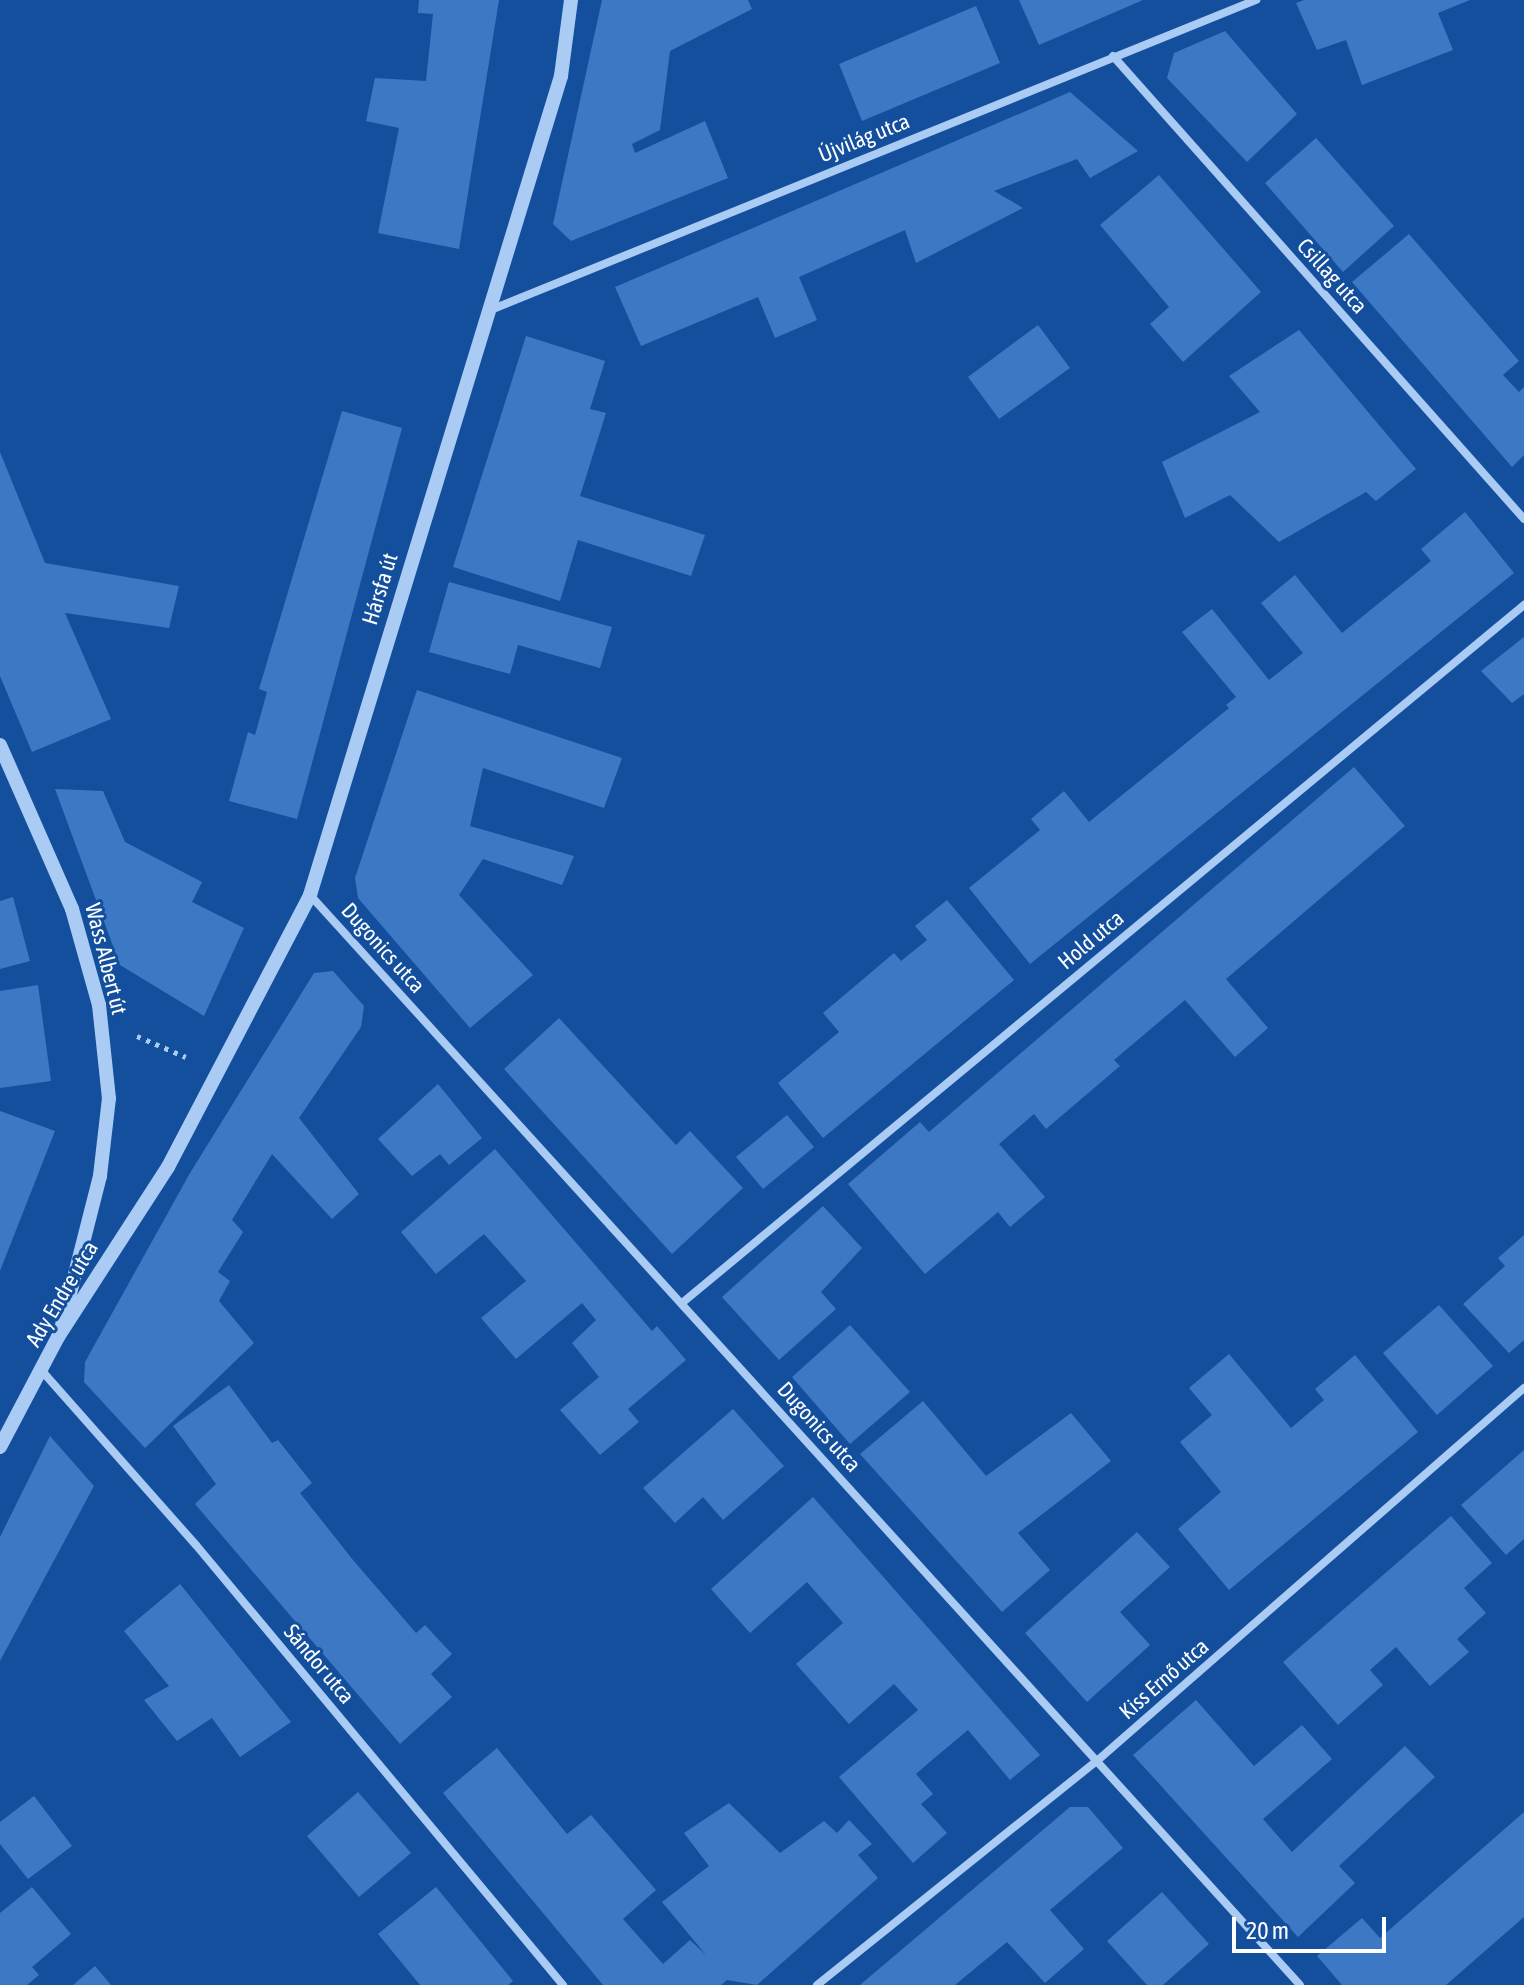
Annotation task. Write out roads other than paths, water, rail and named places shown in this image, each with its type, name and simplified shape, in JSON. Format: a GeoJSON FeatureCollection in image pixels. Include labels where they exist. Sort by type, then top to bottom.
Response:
{"type":"FeatureCollection","features":[{"type":"Feature","properties":{"kind":"street","name":"Hársfa út"},"geometry":{"type":"LineString","coordinates":[[168,1167],[310,895],[561,76],[571,0]]}},
{"type":"Feature","properties":{"kind":"street","name":"Újvilág utca"},"geometry":{"type":"LineString","coordinates":[[487,311],[1256,0]]}},
{"type":"Feature","properties":{"kind":"street","name":"Csillag utca"},"geometry":{"type":"LineString","coordinates":[[1113,56],[1524,519]]}},
{"type":"Feature","properties":{"kind":"street","name":"Hold utca"},"geometry":{"type":"LineString","coordinates":[[682,1303],[1524,605]]}},
{"type":"Feature","properties":{"kind":"street","name":"Wass Albert út"},"geometry":{"type":"LineString","coordinates":[[0,745],[72,909],[99,1005],[109,1098],[100,1176],[58,1337]]}},
{"type":"Feature","properties":{"kind":"street","name":"Dugonics utca"},"geometry":{"type":"LineString","coordinates":[[310,895],[1300,1985]]}},
{"type":"Feature","properties":{"kind":"street","name":"Ady Endre utca"},"geometry":{"type":"LineString","coordinates":[[0,1447],[58,1337],[168,1167]]}},
{"type":"Feature","properties":{"kind":"street","name":"Sándor utca"},"geometry":{"type":"LineString","coordinates":[[42,1371],[196,1545],[563,1985]]}},
{"type":"Feature","properties":{"kind":"street","name":"Kiss Ernő utca"},"geometry":{"type":"LineString","coordinates":[[817,1985],[1098,1760],[1524,1388]]}}]}
